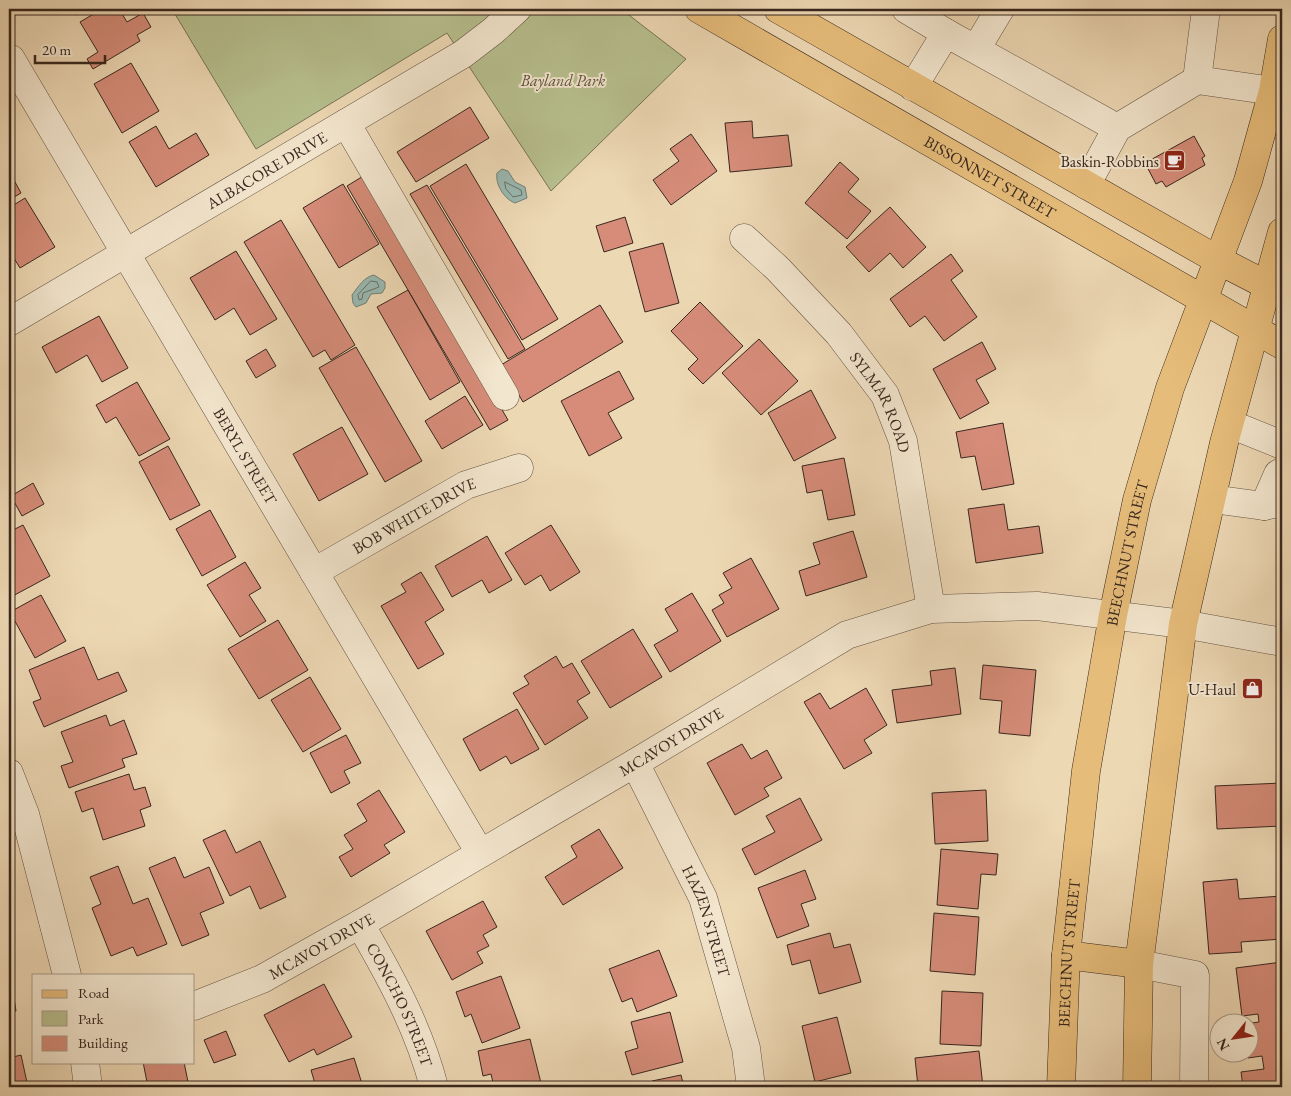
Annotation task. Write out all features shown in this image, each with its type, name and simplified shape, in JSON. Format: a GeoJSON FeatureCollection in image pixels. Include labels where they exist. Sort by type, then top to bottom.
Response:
{"type":"FeatureCollection","features":[{"type":"Feature","properties":{"kind":"main road","name":"BISSONNET STREET"},"geometry":{"type":"LineString","coordinates":[[699,9],[1282,345]]}},
{"type":"Feature","properties":{"kind":"main road"},"geometry":{"type":"LineString","coordinates":[[778,9],[913,88],[1218,260],[1276,288]]}},
{"type":"Feature","properties":{"kind":"main road","name":"BEECHNUT STREET"},"geometry":{"type":"LineString","coordinates":[[1061,1087],[1066,955],[1086,771],[1113,616],[1137,500],[1170,388],[1248,181],[1273,91],[1282,39]]}},
{"type":"Feature","properties":{"kind":"main road"},"geometry":{"type":"LineString","coordinates":[[896,123],[913,88]]}},
{"type":"Feature","properties":{"kind":"main road"},"geometry":{"type":"LineString","coordinates":[[1137,1087],[1139,964],[1183,624],[1230,424],[1255,329],[1276,288],[1282,232]]}},
{"type":"Feature","properties":{"kind":"main road"},"geometry":{"type":"LineString","coordinates":[[1066,955],[1139,964]]}},
{"type":"Feature","properties":{"kind":"street","name":"ALBACORE DRIVE"},"geometry":{"type":"LineString","coordinates":[[9,322],[463,54],[493,31],[517,9]]}},
{"type":"Feature","properties":{"kind":"street"},"geometry":{"type":"LineString","coordinates":[[906,9],[946,34],[1117,128]]}},
{"type":"Feature","properties":{"kind":"street"},"geometry":{"type":"LineString","coordinates":[[976,50],[1000,9]]}},
{"type":"Feature","properties":{"kind":"street"},"geometry":{"type":"LineString","coordinates":[[1197,80],[1206,9]]}},
{"type":"Feature","properties":{"kind":"street"},"geometry":{"type":"LineString","coordinates":[[913,88],[946,34]]}},
{"type":"Feature","properties":{"kind":"street","name":"BERYL STREET"},"geometry":{"type":"LineString","coordinates":[[11,60],[480,853]]}},
{"type":"Feature","properties":{"kind":"street"},"geometry":{"type":"LineString","coordinates":[[1086,185],[1117,128],[1197,80],[1273,91]]}},
{"type":"Feature","properties":{"kind":"street"},"geometry":{"type":"LineString","coordinates":[[346,123],[505,396]]}},
{"type":"Feature","properties":{"kind":"street","name":"SYLMAR ROAD"},"geometry":{"type":"LineString","coordinates":[[744,238],[778,269],[839,334],[885,396],[903,441],[931,610]]}},
{"type":"Feature","properties":{"kind":"street"},"geometry":{"type":"LineString","coordinates":[[1230,424],[1282,445]]}},
{"type":"Feature","properties":{"kind":"street"},"geometry":{"type":"LineString","coordinates":[[1212,499],[1273,504],[1281,466]]}},
{"type":"Feature","properties":{"kind":"street","name":"BOB WHITE DRIVE"},"geometry":{"type":"LineString","coordinates":[[314,572],[466,485],[519,468]]}},
{"type":"Feature","properties":{"kind":"street","name":"MCAVOY DRIVE"},"geometry":{"type":"LineString","coordinates":[[195,1006],[262,979],[360,924],[635,763],[847,635],[931,610],[1037,606],[1183,624],[1282,642]]}},
{"type":"Feature","properties":{"kind":"street","name":"HAZEN STREET"},"geometry":{"type":"LineString","coordinates":[[635,763],[703,898],[746,1048],[751,1087]]}},
{"type":"Feature","properties":{"kind":"street"},"geometry":{"type":"LineString","coordinates":[[9,773],[25,814],[67,974]]}},
{"type":"Feature","properties":{"kind":"street","name":"CONCHO STREET"},"geometry":{"type":"LineString","coordinates":[[360,924],[392,978],[416,1034],[434,1087]]}},
{"type":"Feature","properties":{"kind":"street"},"geometry":{"type":"LineString","coordinates":[[1139,964],[1195,975],[1194,1087]]}},
{"type":"Feature","properties":{"kind":"street"},"geometry":{"type":"LineString","coordinates":[[85,1064],[88,1087]]}},
{"type":"Feature","properties":{"kind":"green space","name":"Bayland Park"},"geometry":{"type":"Polygon","coordinates":[[[172,9],[621,9],[686,59],[551,191],[447,33],[256,149],[172,9]]]}},
{"type":"Feature","properties":{"kind":"water"},"geometry":{"type":"Polygon","coordinates":[[[502,169],[508,171],[515,182],[525,187],[527,198],[515,203],[504,195],[497,182],[497,173],[502,169]]]}},
{"type":"Feature","properties":{"kind":"water"},"geometry":{"type":"Polygon","coordinates":[[[374,275],[385,282],[385,288],[382,293],[371,294],[366,303],[356,307],[353,303],[352,295],[364,280],[374,275]]]}},
{"type":"Feature","properties":{"kind":"building"},"geometry":{"type":"Polygon","coordinates":[[[72,9],[87,9],[76,15],[72,9]]]}},
{"type":"Feature","properties":{"kind":"building"},"geometry":{"type":"Polygon","coordinates":[[[102,9],[119,9],[127,22],[143,13],[151,27],[137,35],[140,41],[93,69],[87,59],[98,52],[80,22],[102,9]]]}},
{"type":"Feature","properties":{"kind":"building"},"geometry":{"type":"Polygon","coordinates":[[[131,63],[159,111],[122,133],[94,84],[131,63]]]}},
{"type":"Feature","properties":{"kind":"building"},"geometry":{"type":"Polygon","coordinates":[[[470,107],[489,138],[416,182],[397,152],[470,107]]]}},
{"type":"Feature","properties":{"kind":"building"},"geometry":{"type":"Polygon","coordinates":[[[752,121],[753,138],[788,135],[792,166],[730,172],[725,123],[752,121]]]}},
{"type":"Feature","properties":{"kind":"building"},"geometry":{"type":"Polygon","coordinates":[[[156,126],[169,149],[196,133],[209,155],[156,187],[129,142],[156,126]]]}},
{"type":"Feature","properties":{"kind":"building"},"geometry":{"type":"Polygon","coordinates":[[[691,134],[717,171],[671,205],[653,180],[679,161],[670,149],[691,134]]]}},
{"type":"Feature","properties":{"kind":"building","name":"Baskin-Robbins"},"geometry":{"type":"Polygon","coordinates":[[[1194,136],[1205,156],[1202,158],[1205,165],[1166,187],[1162,181],[1156,184],[1145,163],[1194,136]]]}},
{"type":"Feature","properties":{"kind":"building"},"geometry":{"type":"Polygon","coordinates":[[[840,162],[859,179],[848,192],[871,211],[847,239],[805,203],[840,162]]]}},
{"type":"Feature","properties":{"kind":"building"},"geometry":{"type":"Polygon","coordinates":[[[466,164],[558,319],[522,340],[430,186],[466,164]]]}},
{"type":"Feature","properties":{"kind":"building"},"geometry":{"type":"Polygon","coordinates":[[[9,171],[21,193],[9,200],[9,171]]]}},
{"type":"Feature","properties":{"kind":"building"},"geometry":{"type":"Polygon","coordinates":[[[365,175],[508,420],[490,430],[347,186],[365,175]]]}},
{"type":"Feature","properties":{"kind":"building"},"geometry":{"type":"Polygon","coordinates":[[[343,184],[379,244],[339,268],[303,208],[343,184]]]}},
{"type":"Feature","properties":{"kind":"building"},"geometry":{"type":"Polygon","coordinates":[[[427,185],[525,349],[508,359],[410,194],[427,185]]]}},
{"type":"Feature","properties":{"kind":"building"},"geometry":{"type":"Polygon","coordinates":[[[25,198],[55,247],[20,268],[9,250],[9,208],[25,198]]]}},
{"type":"Feature","properties":{"kind":"building"},"geometry":{"type":"Polygon","coordinates":[[[890,207],[926,247],[903,268],[890,253],[869,272],[846,247],[890,207]]]}},
{"type":"Feature","properties":{"kind":"building"},"geometry":{"type":"Polygon","coordinates":[[[625,217],[633,243],[604,252],[596,226],[625,217]]]}},
{"type":"Feature","properties":{"kind":"building"},"geometry":{"type":"Polygon","coordinates":[[[281,220],[355,345],[331,360],[325,350],[313,357],[244,242],[281,220]]]}},
{"type":"Feature","properties":{"kind":"building"},"geometry":{"type":"Polygon","coordinates":[[[663,243],[679,303],[645,312],[629,252],[663,243]]]}},
{"type":"Feature","properties":{"kind":"building"},"geometry":{"type":"Polygon","coordinates":[[[236,251],[277,319],[250,335],[234,308],[215,320],[190,278],[236,251]]]}},
{"type":"Feature","properties":{"kind":"building"},"geometry":{"type":"Polygon","coordinates":[[[951,254],[963,271],[951,280],[977,317],[944,341],[925,316],[910,327],[890,299],[951,254]]]}},
{"type":"Feature","properties":{"kind":"building"},"geometry":{"type":"Polygon","coordinates":[[[408,290],[460,382],[430,400],[377,307],[408,290]]]}},
{"type":"Feature","properties":{"kind":"building"},"geometry":{"type":"Polygon","coordinates":[[[700,302],[743,346],[703,384],[688,369],[698,359],[671,331],[700,302]]]}},
{"type":"Feature","properties":{"kind":"building"},"geometry":{"type":"Polygon","coordinates":[[[600,305],[623,342],[523,402],[501,365],[600,305]]]}},
{"type":"Feature","properties":{"kind":"building"},"geometry":{"type":"Polygon","coordinates":[[[99,316],[128,368],[102,382],[87,355],[56,373],[42,347],[99,316]]]}},
{"type":"Feature","properties":{"kind":"building"},"geometry":{"type":"Polygon","coordinates":[[[759,339],[798,381],[761,415],[722,373],[759,339]]]}},
{"type":"Feature","properties":{"kind":"building"},"geometry":{"type":"Polygon","coordinates":[[[982,342],[996,369],[976,380],[989,403],[960,419],[933,369],[982,342]]]}},
{"type":"Feature","properties":{"kind":"building"},"geometry":{"type":"Polygon","coordinates":[[[356,347],[422,461],[385,482],[319,368],[356,347]]]}},
{"type":"Feature","properties":{"kind":"building"},"geometry":{"type":"Polygon","coordinates":[[[266,349],[276,366],[256,378],[246,361],[266,349]]]}},
{"type":"Feature","properties":{"kind":"building"},"geometry":{"type":"Polygon","coordinates":[[[619,371],[634,399],[608,413],[622,438],[589,456],[561,401],[619,371]]]}},
{"type":"Feature","properties":{"kind":"building"},"geometry":{"type":"Polygon","coordinates":[[[137,382],[170,439],[139,456],[116,417],[106,423],[96,405],[137,382]]]}},
{"type":"Feature","properties":{"kind":"building"},"geometry":{"type":"Polygon","coordinates":[[[811,390],[836,438],[794,461],[768,413],[811,390]]]}},
{"type":"Feature","properties":{"kind":"building"},"geometry":{"type":"Polygon","coordinates":[[[465,396],[483,425],[442,449],[425,421],[465,396]]]}},
{"type":"Feature","properties":{"kind":"building"},"geometry":{"type":"Polygon","coordinates":[[[1003,423],[1014,484],[982,490],[975,456],[961,458],[956,432],[1003,423]]]}},
{"type":"Feature","properties":{"kind":"building"},"geometry":{"type":"Polygon","coordinates":[[[342,427],[368,474],[319,501],[293,454],[342,427]]]}},
{"type":"Feature","properties":{"kind":"building"},"geometry":{"type":"Polygon","coordinates":[[[168,446],[200,505],[170,520],[139,462],[168,446]]]}},
{"type":"Feature","properties":{"kind":"building"},"geometry":{"type":"Polygon","coordinates":[[[844,458],[855,515],[828,520],[822,490],[807,493],[802,466],[844,458]]]}},
{"type":"Feature","properties":{"kind":"building"},"geometry":{"type":"Polygon","coordinates":[[[33,483],[44,504],[22,516],[11,496],[33,483]]]}},
{"type":"Feature","properties":{"kind":"building"},"geometry":{"type":"Polygon","coordinates":[[[1004,504],[1008,530],[1039,526],[1043,553],[976,563],[968,509],[1004,504]]]}},
{"type":"Feature","properties":{"kind":"building"},"geometry":{"type":"Polygon","coordinates":[[[210,510],[236,557],[202,576],[176,529],[210,510]]]}},
{"type":"Feature","properties":{"kind":"building"},"geometry":{"type":"Polygon","coordinates":[[[23,525],[50,576],[9,598],[9,532],[23,525]]]}},
{"type":"Feature","properties":{"kind":"building"},"geometry":{"type":"Polygon","coordinates":[[[551,525],[580,572],[550,591],[541,575],[525,585],[505,553],[551,525]]]}},
{"type":"Feature","properties":{"kind":"building"},"geometry":{"type":"Polygon","coordinates":[[[853,531],[867,577],[806,596],[799,571],[820,564],[813,543],[853,531]]]}},
{"type":"Feature","properties":{"kind":"building"},"geometry":{"type":"Polygon","coordinates":[[[487,536],[512,580],[489,593],[482,580],[452,597],[435,566],[487,536]]]}},
{"type":"Feature","properties":{"kind":"building"},"geometry":{"type":"Polygon","coordinates":[[[751,558],[779,609],[727,637],[712,610],[724,603],[719,595],[732,588],[723,573],[751,558]]]}},
{"type":"Feature","properties":{"kind":"building"},"geometry":{"type":"Polygon","coordinates":[[[245,562],[261,588],[249,595],[266,621],[240,637],[207,585],[245,562]]]}},
{"type":"Feature","properties":{"kind":"building"},"geometry":{"type":"Polygon","coordinates":[[[421,572],[444,610],[425,622],[444,654],[418,669],[381,606],[406,592],[401,584],[421,572]]]}},
{"type":"Feature","properties":{"kind":"building"},"geometry":{"type":"Polygon","coordinates":[[[692,593],[721,641],[670,672],[654,645],[678,631],[665,609],[692,593]]]}},
{"type":"Feature","properties":{"kind":"building"},"geometry":{"type":"Polygon","coordinates":[[[41,595],[66,641],[35,658],[10,612],[41,595]]]}},
{"type":"Feature","properties":{"kind":"building"},"geometry":{"type":"Polygon","coordinates":[[[278,620],[308,670],[259,699],[228,649],[278,620]]]}},
{"type":"Feature","properties":{"kind":"building"},"geometry":{"type":"Polygon","coordinates":[[[633,629],[662,677],[610,708],[581,661],[633,629]]]}},
{"type":"Feature","properties":{"kind":"building"},"geometry":{"type":"Polygon","coordinates":[[[84,647],[98,680],[118,672],[127,691],[44,727],[33,702],[41,699],[29,670],[84,647]]]}},
{"type":"Feature","properties":{"kind":"building"},"geometry":{"type":"Polygon","coordinates":[[[556,656],[563,668],[572,663],[590,693],[577,701],[588,718],[545,745],[513,693],[529,684],[524,676],[556,656]]]}},
{"type":"Feature","properties":{"kind":"building"},"geometry":{"type":"Polygon","coordinates":[[[983,665],[1036,670],[1030,736],[999,733],[1002,701],[980,699],[983,665]]]}},
{"type":"Feature","properties":{"kind":"building"},"geometry":{"type":"Polygon","coordinates":[[[955,668],[961,714],[897,723],[892,690],[932,685],[930,671],[955,668]]]}},
{"type":"Feature","properties":{"kind":"building"},"geometry":{"type":"Polygon","coordinates":[[[310,677],[341,729],[303,752],[271,700],[310,677]]]}},
{"type":"Feature","properties":{"kind":"building"},"geometry":{"type":"Polygon","coordinates":[[[866,688],[887,725],[864,740],[872,753],[844,769],[804,702],[820,693],[830,709],[866,688]]]}},
{"type":"Feature","properties":{"kind":"building"},"geometry":{"type":"Polygon","coordinates":[[[517,709],[539,749],[511,764],[506,756],[480,771],[463,739],[517,709]]]}},
{"type":"Feature","properties":{"kind":"building"},"geometry":{"type":"Polygon","coordinates":[[[106,715],[110,726],[124,720],[137,754],[122,759],[125,767],[69,788],[61,766],[73,762],[61,732],[106,715]]]}},
{"type":"Feature","properties":{"kind":"building"},"geometry":{"type":"Polygon","coordinates":[[[346,735],[361,763],[344,771],[350,783],[331,793],[310,753],[346,735]]]}},
{"type":"Feature","properties":{"kind":"building"},"geometry":{"type":"Polygon","coordinates":[[[742,744],[751,759],[767,750],[782,778],[764,788],[769,796],[735,815],[707,763],[742,744]]]}},
{"type":"Feature","properties":{"kind":"building"},"geometry":{"type":"Polygon","coordinates":[[[129,774],[134,790],[145,787],[151,806],[140,810],[145,826],[103,840],[93,808],[82,812],[75,792],[129,774]]]}},
{"type":"Feature","properties":{"kind":"building"},"geometry":{"type":"Polygon","coordinates":[[[1282,783],[1282,826],[1217,829],[1215,786],[1282,783]]]}},
{"type":"Feature","properties":{"kind":"building"},"geometry":{"type":"Polygon","coordinates":[[[379,790],[405,832],[384,845],[390,853],[351,877],[339,857],[353,849],[344,835],[367,821],[357,804],[379,790]]]}},
{"type":"Feature","properties":{"kind":"building"},"geometry":{"type":"Polygon","coordinates":[[[986,790],[988,841],[935,844],[932,793],[986,790]]]}},
{"type":"Feature","properties":{"kind":"building"},"geometry":{"type":"Polygon","coordinates":[[[800,798],[822,840],[755,875],[742,849],[775,832],[766,816],[800,798]]]}},
{"type":"Feature","properties":{"kind":"building"},"geometry":{"type":"Polygon","coordinates":[[[599,829],[623,868],[563,905],[545,877],[577,857],[571,846],[599,829]]]}},
{"type":"Feature","properties":{"kind":"building"},"geometry":{"type":"Polygon","coordinates":[[[225,830],[236,853],[260,841],[286,897],[260,909],[250,886],[230,896],[203,840],[225,830]]]}},
{"type":"Feature","properties":{"kind":"building"},"geometry":{"type":"Polygon","coordinates":[[[941,849],[998,854],[996,875],[981,874],[978,909],[937,905],[941,849]]]}},
{"type":"Feature","properties":{"kind":"building"},"geometry":{"type":"Polygon","coordinates":[[[175,857],[184,878],[209,867],[224,903],[200,913],[209,935],[182,946],[149,868],[175,857]]]}},
{"type":"Feature","properties":{"kind":"building"},"geometry":{"type":"Polygon","coordinates":[[[118,866],[133,904],[148,898],[167,944],[137,956],[133,947],[111,956],[92,908],[101,904],[90,877],[118,866]]]}},
{"type":"Feature","properties":{"kind":"building"},"geometry":{"type":"Polygon","coordinates":[[[805,870],[816,899],[801,904],[809,926],[777,938],[758,888],[805,870]]]}},
{"type":"Feature","properties":{"kind":"building"},"geometry":{"type":"Polygon","coordinates":[[[1237,879],[1239,899],[1282,896],[1282,939],[1241,942],[1242,952],[1209,954],[1203,882],[1237,879]]]}},
{"type":"Feature","properties":{"kind":"building"},"geometry":{"type":"Polygon","coordinates":[[[483,901],[497,927],[483,935],[489,946],[477,952],[483,963],[452,980],[426,931],[483,901]]]}},
{"type":"Feature","properties":{"kind":"building"},"geometry":{"type":"Polygon","coordinates":[[[934,913],[979,917],[975,975],[930,971],[934,913]]]}},
{"type":"Feature","properties":{"kind":"building"},"geometry":{"type":"Polygon","coordinates":[[[830,933],[834,948],[850,944],[861,982],[819,994],[810,960],[792,965],[787,945],[830,933]]]}},
{"type":"Feature","properties":{"kind":"building"},"geometry":{"type":"Polygon","coordinates":[[[659,950],[677,996],[637,1012],[632,998],[622,1002],[609,969],[659,950]]]}},
{"type":"Feature","properties":{"kind":"building"},"geometry":{"type":"Polygon","coordinates":[[[1282,962],[1282,1087],[1243,1087],[1241,1072],[1264,1069],[1262,1056],[1258,1057],[1258,1014],[1242,1014],[1236,968],[1282,962]]]}},
{"type":"Feature","properties":{"kind":"building"},"geometry":{"type":"Polygon","coordinates":[[[501,976],[520,1028],[482,1043],[471,1014],[465,1017],[456,992],[501,976]]]}},
{"type":"Feature","properties":{"kind":"building"},"geometry":{"type":"Polygon","coordinates":[[[324,984],[352,1037],[317,1055],[314,1049],[289,1062],[264,1015],[324,984]]]}},
{"type":"Feature","properties":{"kind":"building"},"geometry":{"type":"Polygon","coordinates":[[[942,991],[983,993],[981,1046],[940,1044],[942,991]]]}},
{"type":"Feature","properties":{"kind":"building"},"geometry":{"type":"Polygon","coordinates":[[[13,992],[16,1011],[9,1012],[9,993],[13,992]]]}},
{"type":"Feature","properties":{"kind":"building"},"geometry":{"type":"Polygon","coordinates":[[[670,1012],[683,1062],[632,1075],[625,1052],[638,1048],[631,1022],[670,1012]]]}},
{"type":"Feature","properties":{"kind":"building"},"geometry":{"type":"Polygon","coordinates":[[[837,1017],[851,1073],[815,1082],[802,1026],[837,1017]]]}},
{"type":"Feature","properties":{"kind":"building"},"geometry":{"type":"Polygon","coordinates":[[[226,1031],[236,1055],[214,1063],[204,1040],[226,1031]]]}},
{"type":"Feature","properties":{"kind":"building"},"geometry":{"type":"Polygon","coordinates":[[[530,1039],[542,1087],[494,1087],[491,1074],[483,1076],[478,1051],[530,1039]]]}},
{"type":"Feature","properties":{"kind":"building"},"geometry":{"type":"Polygon","coordinates":[[[979,1051],[983,1087],[918,1087],[915,1058],[979,1051]]]}},
{"type":"Feature","properties":{"kind":"building"},"geometry":{"type":"Polygon","coordinates":[[[21,1055],[28,1087],[9,1087],[9,1058],[21,1055]]]}},
{"type":"Feature","properties":{"kind":"building"},"geometry":{"type":"Polygon","coordinates":[[[354,1058],[363,1087],[316,1087],[311,1070],[354,1058]]]}},
{"type":"Feature","properties":{"kind":"building"},"geometry":{"type":"Polygon","coordinates":[[[143,1064],[184,1064],[189,1087],[148,1087],[143,1064]]]}},
{"type":"Feature","properties":{"kind":"building"},"geometry":{"type":"Polygon","coordinates":[[[681,1075],[684,1087],[653,1087],[652,1081],[681,1075]]]}},
{"type":"Feature","properties":{"kind":"place","name":"Baskin-Robbins"},"geometry":{"type":"Point","coordinates":[1175,161]}},
{"type":"Feature","properties":{"kind":"place","name":"U-Haul"},"geometry":{"type":"Point","coordinates":[1252,689]}}]}
